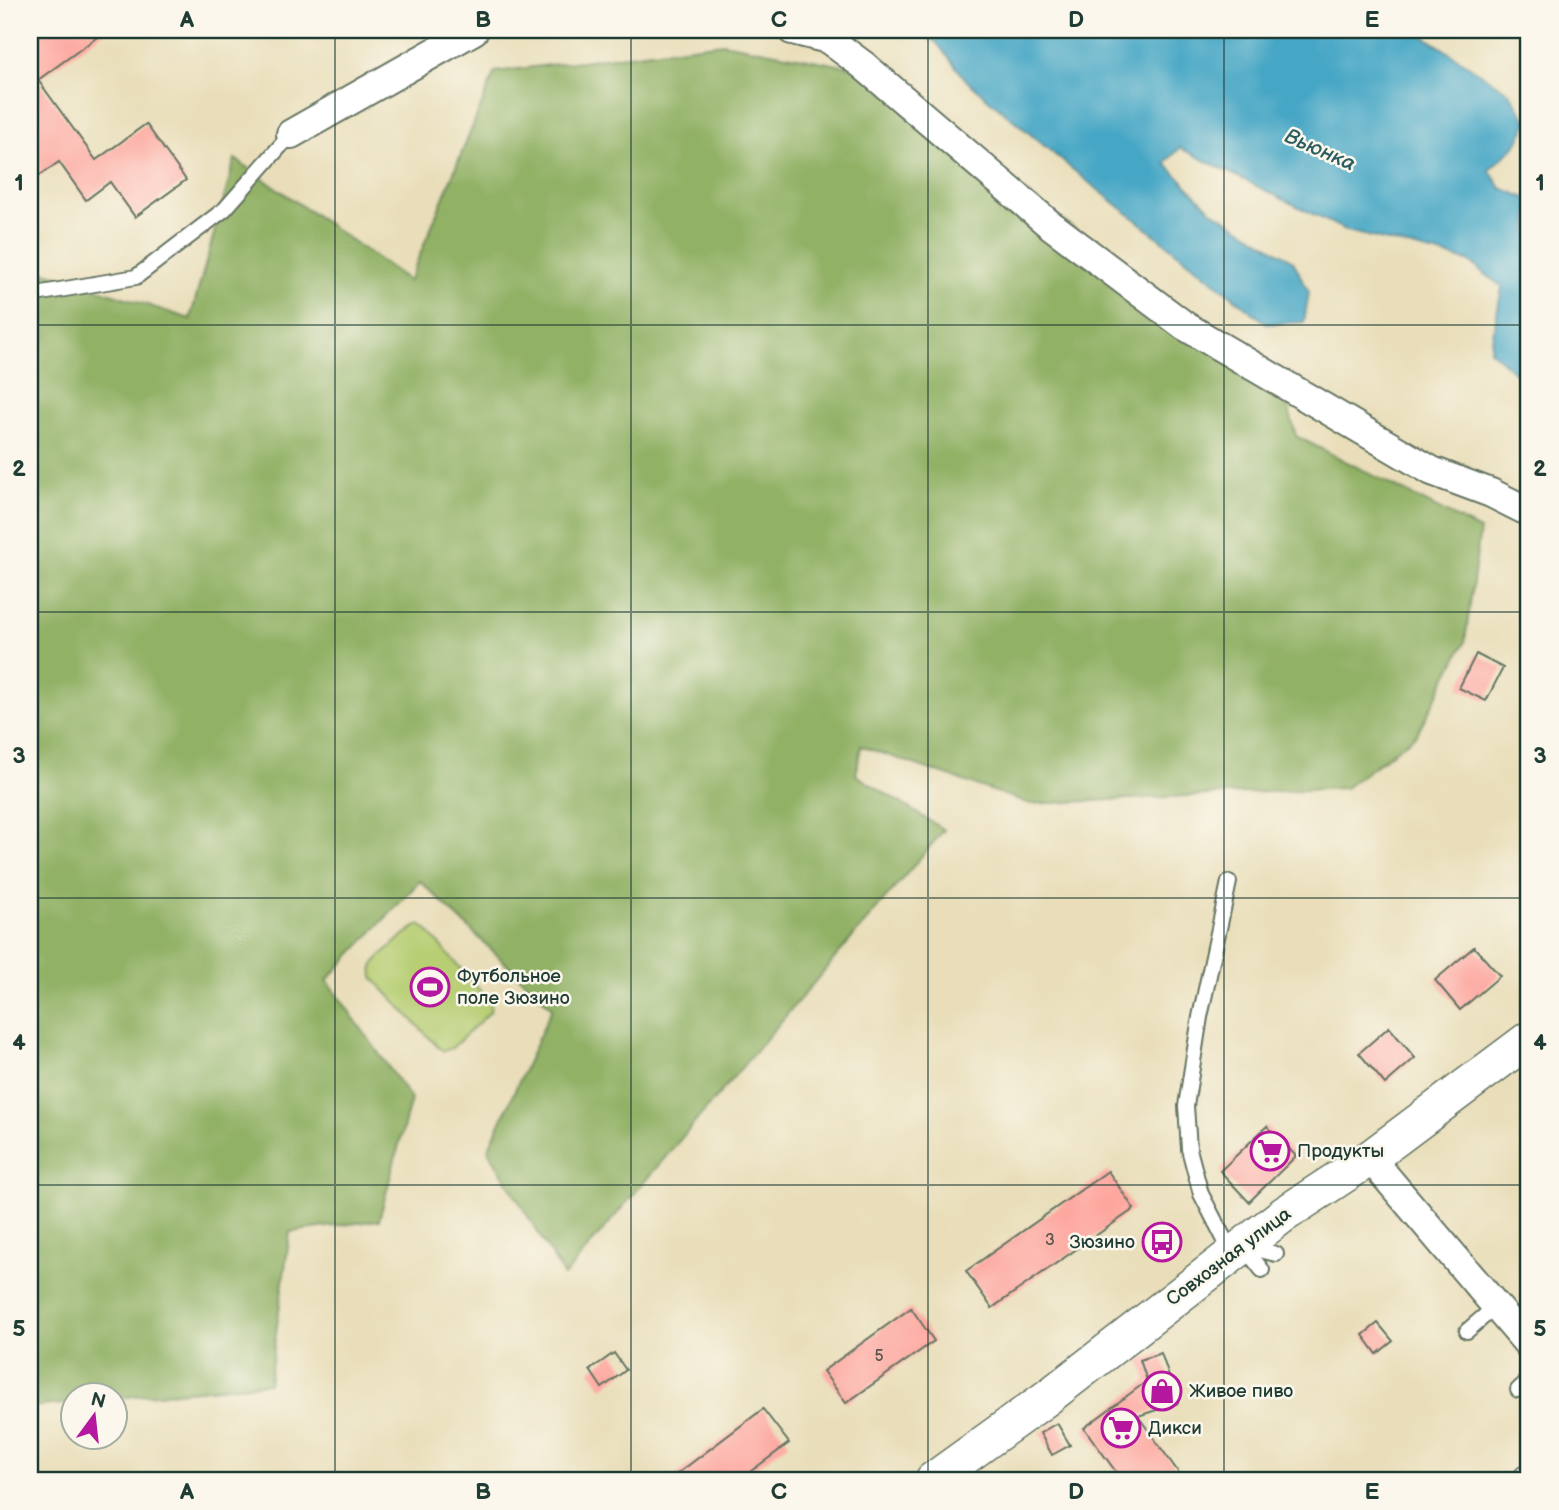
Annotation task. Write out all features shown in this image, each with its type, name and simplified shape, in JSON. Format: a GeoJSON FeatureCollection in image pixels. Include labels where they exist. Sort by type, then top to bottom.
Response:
{"type":"FeatureCollection","features":[{"type":"Feature","properties":{"kind":"street"},"geometry":{"type":"LineString","coordinates":[[291,134],[474,30]]}},
{"type":"Feature","properties":{"kind":"street"},"geometry":{"type":"LineString","coordinates":[[792,30],[828,40],[863,65],[1048,223],[1185,326],[1432,471],[1492,494],[1529,512]]}},
{"type":"Feature","properties":{"kind":"street","name":"Совхозная улица"},"geometry":{"type":"LineString","coordinates":[[933,1480],[1253,1256],[1283,1215],[1370,1158],[1529,1039]]}},
{"type":"Feature","properties":{"kind":"street"},"geometry":{"type":"LineString","coordinates":[[1370,1158],[1529,1345]]}},
{"type":"Feature","properties":{"kind":"lane"},"geometry":{"type":"LineString","coordinates":[[30,295],[135,277],[225,209],[291,134]]}},
{"type":"Feature","properties":{"kind":"lane"},"geometry":{"type":"LineString","coordinates":[[1229,882],[1200,1017],[1186,1106],[1189,1149],[1201,1194],[1253,1256]]}},
{"type":"Feature","properties":{"kind":"lane"},"geometry":{"type":"LineString","coordinates":[[1467,1331],[1496,1306]]}},
{"type":"Feature","properties":{"kind":"green space"},"geometry":{"type":"Polygon","coordinates":[[[723,43],[860,69],[1282,383],[1296,436],[1480,530],[1465,642],[1417,734],[1345,788],[1031,804],[861,746],[856,775],[944,830],[564,1276],[488,1150],[552,1008],[420,881],[327,980],[411,1099],[379,1220],[290,1232],[269,1383],[130,1397],[130,1380],[60,1380],[60,1404],[30,1407],[30,279],[46,272],[190,319],[235,159],[409,281],[495,72],[723,43]]]}},
{"type":"Feature","properties":{"kind":"green space","name":"Футбольное поле Зюзино"},"geometry":{"type":"Polygon","coordinates":[[[420,925],[491,1003],[490,1012],[452,1048],[444,1051],[373,978],[375,962],[402,937],[420,925]]]}},
{"type":"Feature","properties":{"kind":"water","name":"Вьюнка"},"geometry":{"type":"Polygon","coordinates":[[[913,30],[1415,30],[1510,93],[1528,123],[1515,146],[1489,170],[1501,188],[1529,199],[1529,386],[1490,350],[1502,287],[1468,261],[1347,231],[1180,148],[1165,163],[1211,210],[1293,261],[1309,292],[1304,322],[1267,324],[1072,169],[967,81],[936,42],[913,30]]]}},
{"type":"Feature","properties":{"kind":"building"},"geometry":{"type":"Polygon","coordinates":[[[30,30],[107,30],[38,80],[96,160],[146,124],[186,180],[135,217],[110,182],[86,200],[59,162],[30,182],[30,30]]]}},
{"type":"Feature","properties":{"kind":"building"},"geometry":{"type":"Polygon","coordinates":[[[1476,654],[1503,668],[1486,701],[1459,688],[1476,654]]]}},
{"type":"Feature","properties":{"kind":"building"},"geometry":{"type":"Polygon","coordinates":[[[1474,947],[1500,976],[1460,1010],[1435,980],[1474,947]]]}},
{"type":"Feature","properties":{"kind":"building"},"geometry":{"type":"Polygon","coordinates":[[[1389,1027],[1415,1058],[1385,1084],[1359,1053],[1389,1027]]]}},
{"type":"Feature","properties":{"kind":"building"},"geometry":{"type":"Polygon","coordinates":[[[1267,1126],[1296,1156],[1249,1202],[1220,1171],[1267,1126]]]}},
{"type":"Feature","properties":{"kind":"building"},"geometry":{"type":"Polygon","coordinates":[[[1108,1171],[1134,1209],[992,1308],[966,1271],[1108,1171]]]}},
{"type":"Feature","properties":{"kind":"building"},"geometry":{"type":"Polygon","coordinates":[[[911,1308],[934,1341],[846,1403],[823,1371],[911,1308]]]}},
{"type":"Feature","properties":{"kind":"building"},"geometry":{"type":"Polygon","coordinates":[[[1378,1323],[1393,1341],[1377,1354],[1363,1335],[1378,1323]]]}},
{"type":"Feature","properties":{"kind":"building"},"geometry":{"type":"Polygon","coordinates":[[[614,1353],[626,1370],[602,1388],[590,1370],[614,1353]]]}},
{"type":"Feature","properties":{"kind":"building"},"geometry":{"type":"Polygon","coordinates":[[[1161,1353],[1178,1403],[1138,1416],[1184,1480],[1122,1480],[1084,1428],[1147,1381],[1140,1360],[1161,1353]]]}},
{"type":"Feature","properties":{"kind":"building"},"geometry":{"type":"Polygon","coordinates":[[[763,1409],[789,1443],[739,1480],[669,1480],[763,1409]]]}},
{"type":"Feature","properties":{"kind":"building"},"geometry":{"type":"Polygon","coordinates":[[[1057,1423],[1070,1445],[1052,1455],[1040,1433],[1057,1423]]]}},
{"type":"Feature","properties":{"kind":"place","name":"Футбольное поле Зюзино"},"geometry":{"type":"Point","coordinates":[430,987]}},
{"type":"Feature","properties":{"kind":"place","name":"Продукты"},"geometry":{"type":"Point","coordinates":[1270,1151]}},
{"type":"Feature","properties":{"kind":"place","name":"Зюзино"},"geometry":{"type":"Point","coordinates":[1162,1242]}},
{"type":"Feature","properties":{"kind":"place","name":"Живое пиво"},"geometry":{"type":"Point","coordinates":[1162,1391]}},
{"type":"Feature","properties":{"kind":"place","name":"Дикси"},"geometry":{"type":"Point","coordinates":[1121,1428]}}]}
